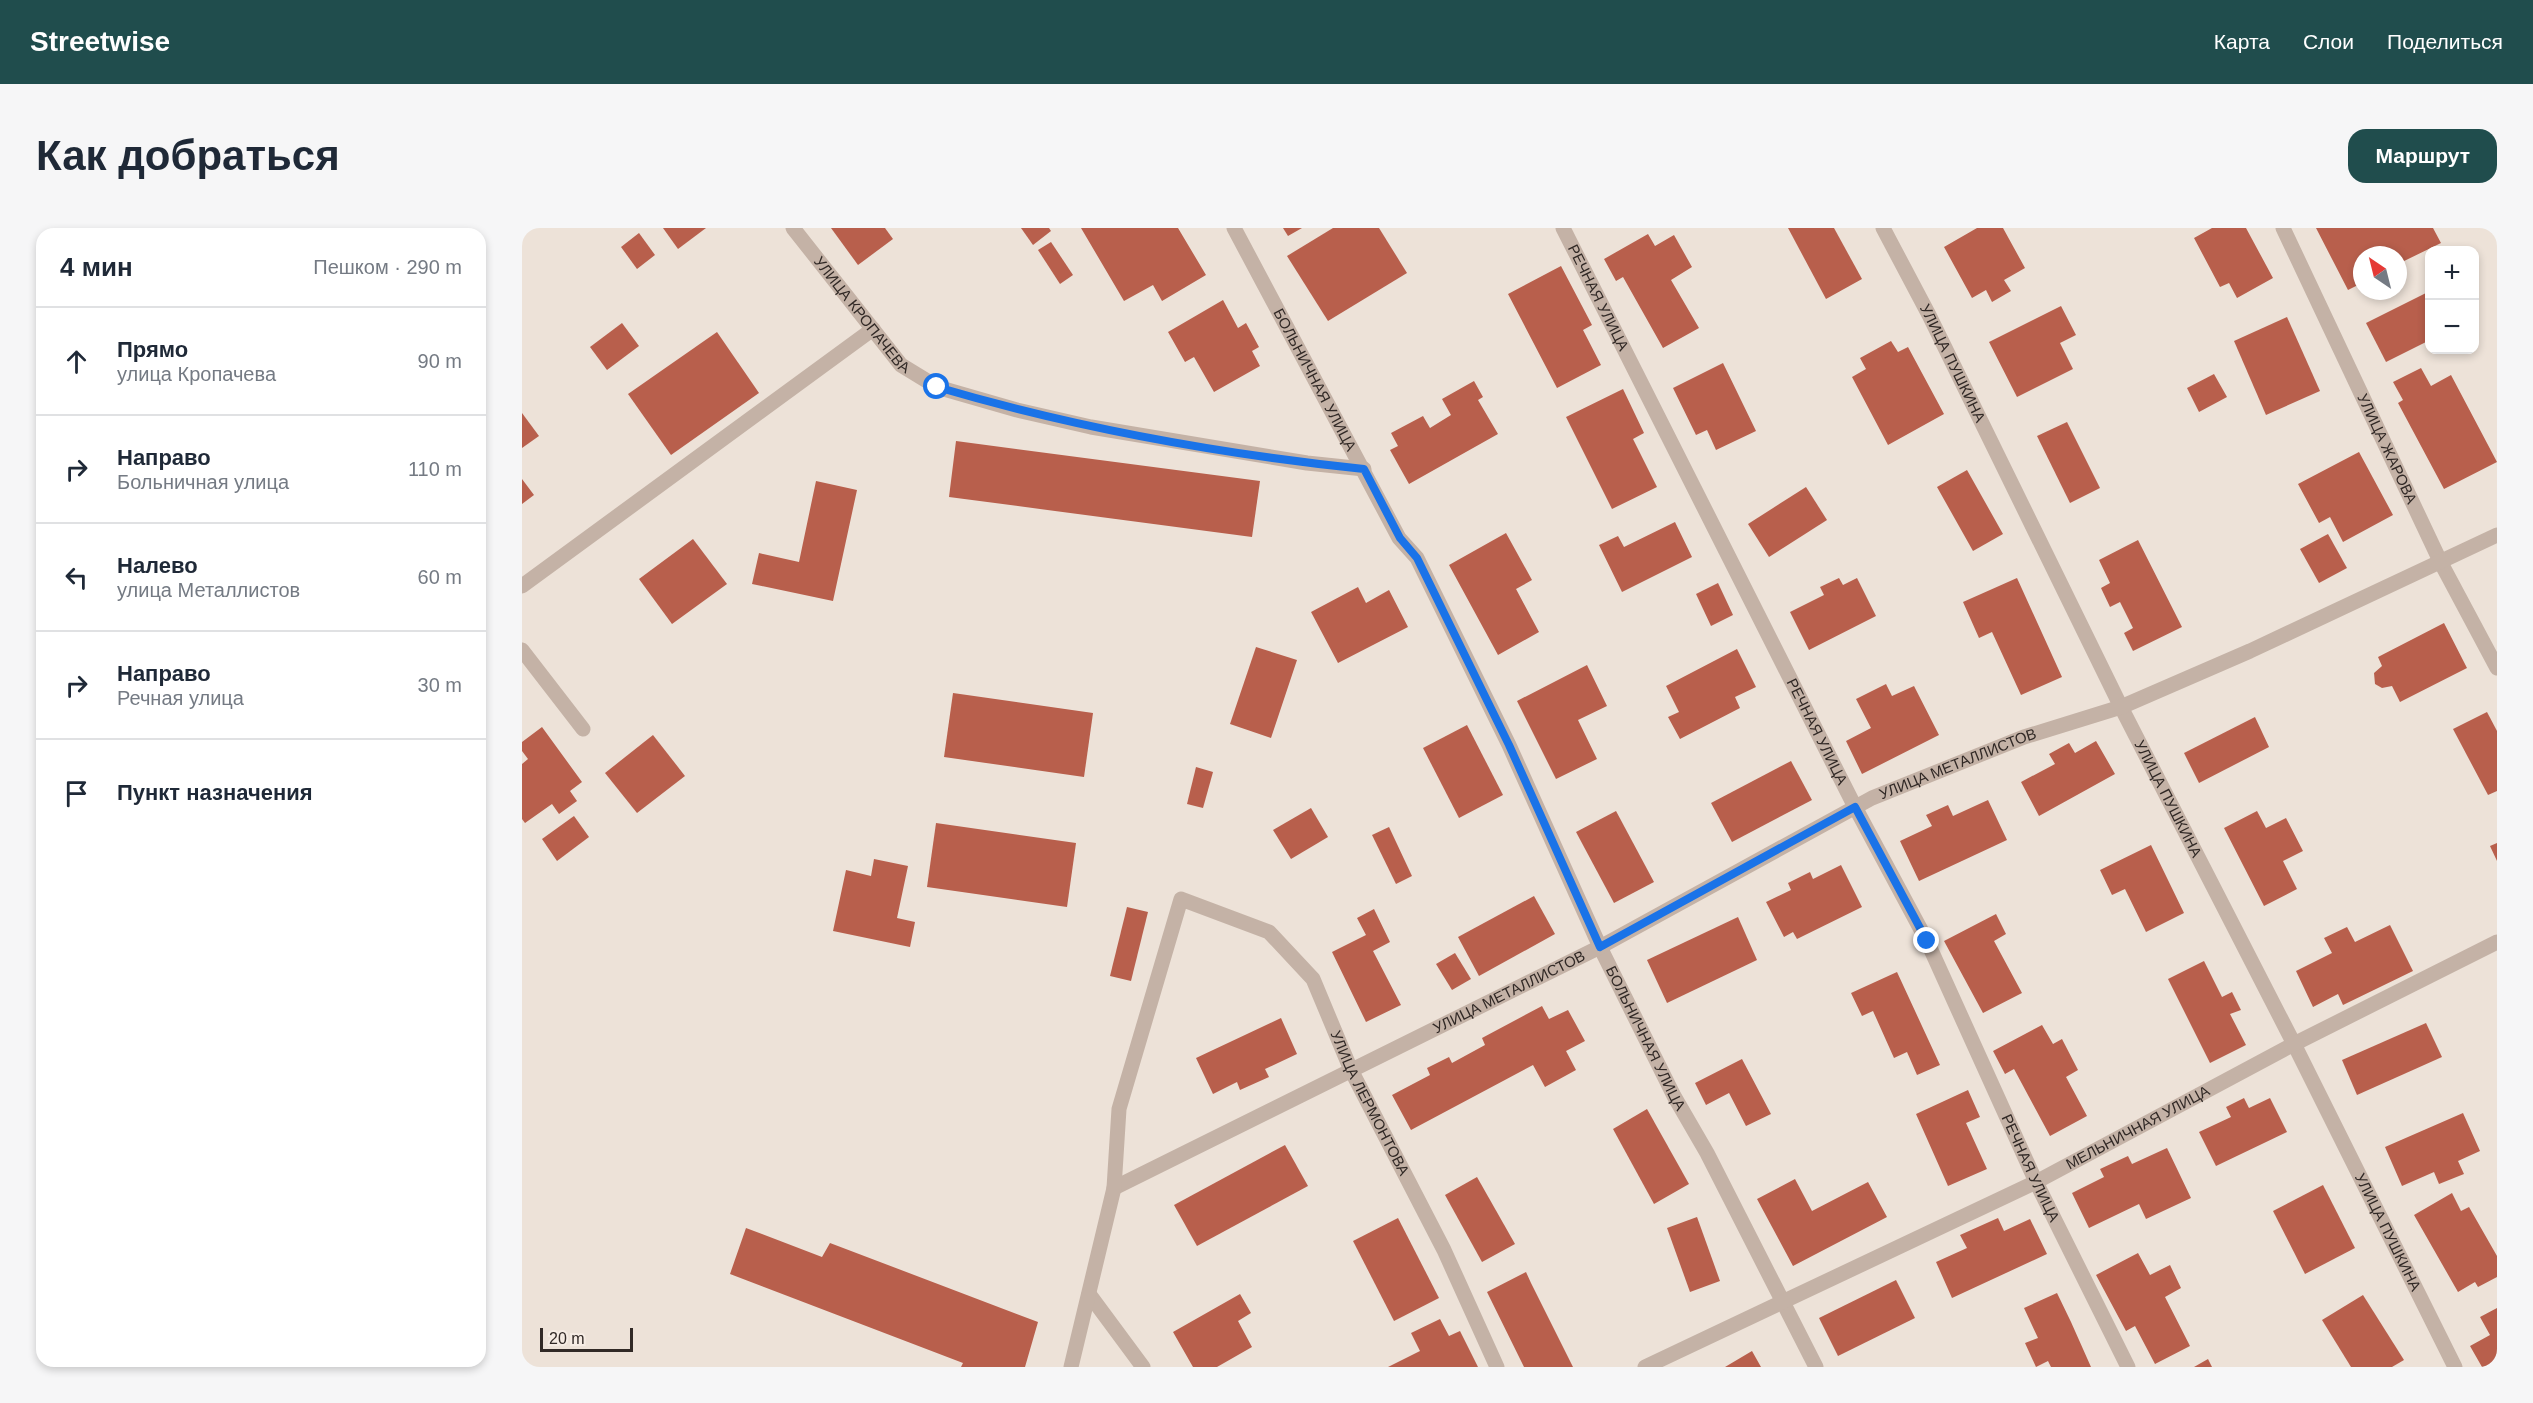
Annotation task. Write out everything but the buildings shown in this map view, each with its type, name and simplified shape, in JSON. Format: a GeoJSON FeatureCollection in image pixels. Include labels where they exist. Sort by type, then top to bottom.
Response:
{"type":"FeatureCollection","features":[{"type":"Feature","properties":{"kind":"street","name":"УЛИЦА КРОПАЧЕВА"},"geometry":{"type":"LineString","coordinates":[[793,228],[901,365],[937,387],[1017,411],[1103,429],[1307,463],[1364,469]]}},
{"type":"Feature","properties":{"kind":"street","name":"БОЛЬНИЧНАЯ УЛИЦА"},"geometry":{"type":"LineString","coordinates":[[1234,228],[1400,538],[1417,558],[1509,745],[1600,947],[1674,1096],[1707,1153],[1816,1367]]}},
{"type":"Feature","properties":{"kind":"street","name":"РЕЧНАЯ УЛИЦА"},"geometry":{"type":"LineString","coordinates":[[1563,228],[1855,807],[1927,941],[2036,1182],[2128,1367]]}},
{"type":"Feature","properties":{"kind":"street","name":"УЛИЦА ПУШКИНА"},"geometry":{"type":"LineString","coordinates":[[1883,228],[1935,326],[2121,707],[2294,1044],[2455,1367]]}},
{"type":"Feature","properties":{"kind":"street","name":"УЛИЦА ЖАРОВА"},"geometry":{"type":"LineString","coordinates":[[2283,228],[2441,563],[2497,668]]}},
{"type":"Feature","properties":{"kind":"street"},"geometry":{"type":"LineString","coordinates":[[522,586],[873,329]]}},
{"type":"Feature","properties":{"kind":"street","name":"УЛИЦА МЕТАЛЛИСТОВ"},"geometry":{"type":"LineString","coordinates":[[1114,1188],[1600,947],[1872,798],[2024,736],[2121,707],[2250,651],[2497,535]]}},
{"type":"Feature","properties":{"kind":"street"},"geometry":{"type":"LineString","coordinates":[[522,650],[583,729]]}},
{"type":"Feature","properties":{"kind":"street","name":"УЛИЦА ЛЕРМОНТОВА"},"geometry":{"type":"LineString","coordinates":[[1114,1188],[1119,1109],[1181,899],[1269,932],[1313,979],[1351,1070],[1444,1250],[1497,1367]]}},
{"type":"Feature","properties":{"kind":"street","name":"МЕЛЬНИЧНАЯ УЛИЦА"},"geometry":{"type":"LineString","coordinates":[[1645,1367],[2036,1182],[2294,1044],[2497,942]]}},
{"type":"Feature","properties":{"kind":"street"},"geometry":{"type":"LineString","coordinates":[[1071,1367],[1114,1188]]}},
{"type":"Feature","properties":{"kind":"street"},"geometry":{"type":"LineString","coordinates":[[1089,1294],[1143,1367]]}},
{"type":"Feature","properties":{"kind":"route"},"geometry":{"type":"LineString","coordinates":[[937,387],[1017,411],[1091,427],[1307,463],[1364,469],[1400,538],[1417,558],[1509,745],[1600,947],[1855,807],[1927,941]]}}]}
